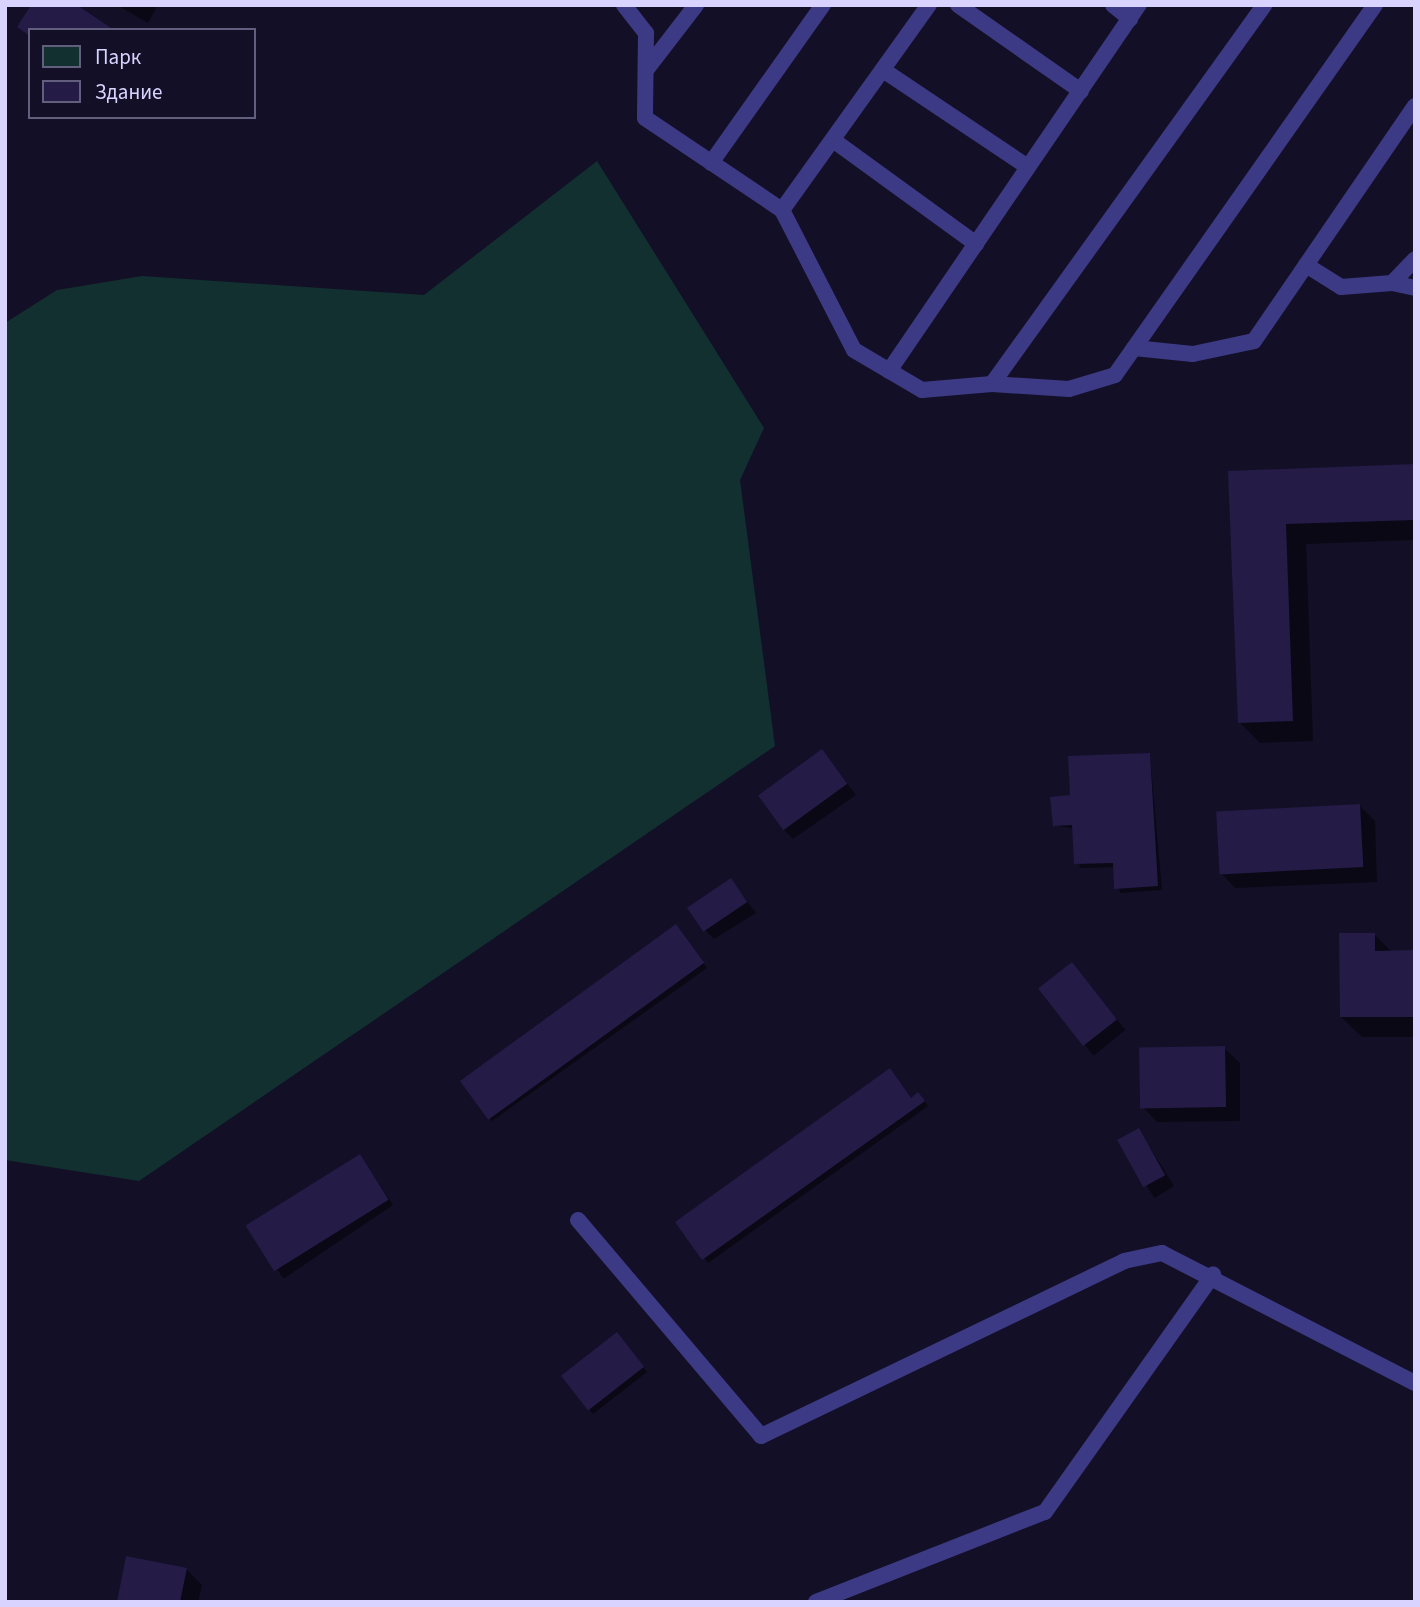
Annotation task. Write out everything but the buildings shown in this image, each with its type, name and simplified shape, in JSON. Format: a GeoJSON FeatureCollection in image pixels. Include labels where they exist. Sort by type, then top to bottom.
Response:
{"type":"FeatureCollection","features":[{"type":"Feature","properties":{"kind":"lane"},"geometry":{"type":"LineString","coordinates":[[624,5],[646,33],[645,118],[782,211],[854,351],[922,390],[992,384],[1069,389],[1115,375],[1375,5]]}},
{"type":"Feature","properties":{"kind":"lane"},"geometry":{"type":"LineString","coordinates":[[646,70],[696,5]]}},
{"type":"Feature","properties":{"kind":"lane"},"geometry":{"type":"LineString","coordinates":[[711,163],[823,5]]}},
{"type":"Feature","properties":{"kind":"lane"},"geometry":{"type":"LineString","coordinates":[[782,211],[929,5]]}},
{"type":"Feature","properties":{"kind":"lane"},"geometry":{"type":"LineString","coordinates":[[958,5],[1081,91]]}},
{"type":"Feature","properties":{"kind":"lane"},"geometry":{"type":"LineString","coordinates":[[889,371],[1135,12],[1113,5]]}},
{"type":"Feature","properties":{"kind":"lane"},"geometry":{"type":"LineString","coordinates":[[992,384],[1264,5]]}},
{"type":"Feature","properties":{"kind":"lane"},"geometry":{"type":"LineString","coordinates":[[883,70],[1028,167]]}},
{"type":"Feature","properties":{"kind":"lane"},"geometry":{"type":"LineString","coordinates":[[1134,348],[1193,354],[1254,341],[1415,106]]}},
{"type":"Feature","properties":{"kind":"lane"},"geometry":{"type":"LineString","coordinates":[[833,140],[976,244]]}},
{"type":"Feature","properties":{"kind":"lane"},"geometry":{"type":"LineString","coordinates":[[1392,284],[1415,259]]}},
{"type":"Feature","properties":{"kind":"lane"},"geometry":{"type":"LineString","coordinates":[[1306,265],[1341,287],[1392,284],[1415,288]]}},
{"type":"Feature","properties":{"kind":"lane"},"geometry":{"type":"LineString","coordinates":[[578,1220],[761,1436],[1124,1261],[1162,1253],[1213,1275],[1415,1383]]}},
{"type":"Feature","properties":{"kind":"lane"},"geometry":{"type":"LineString","coordinates":[[816,1602],[1045,1512],[1213,1275]]}},
{"type":"Feature","properties":{"kind":"green space"},"geometry":{"type":"Polygon","coordinates":[[[597,161],[764,428],[740,480],[775,746],[139,1181],[5,1160],[5,323],[57,290],[142,276],[424,295],[597,161]]]}}]}
